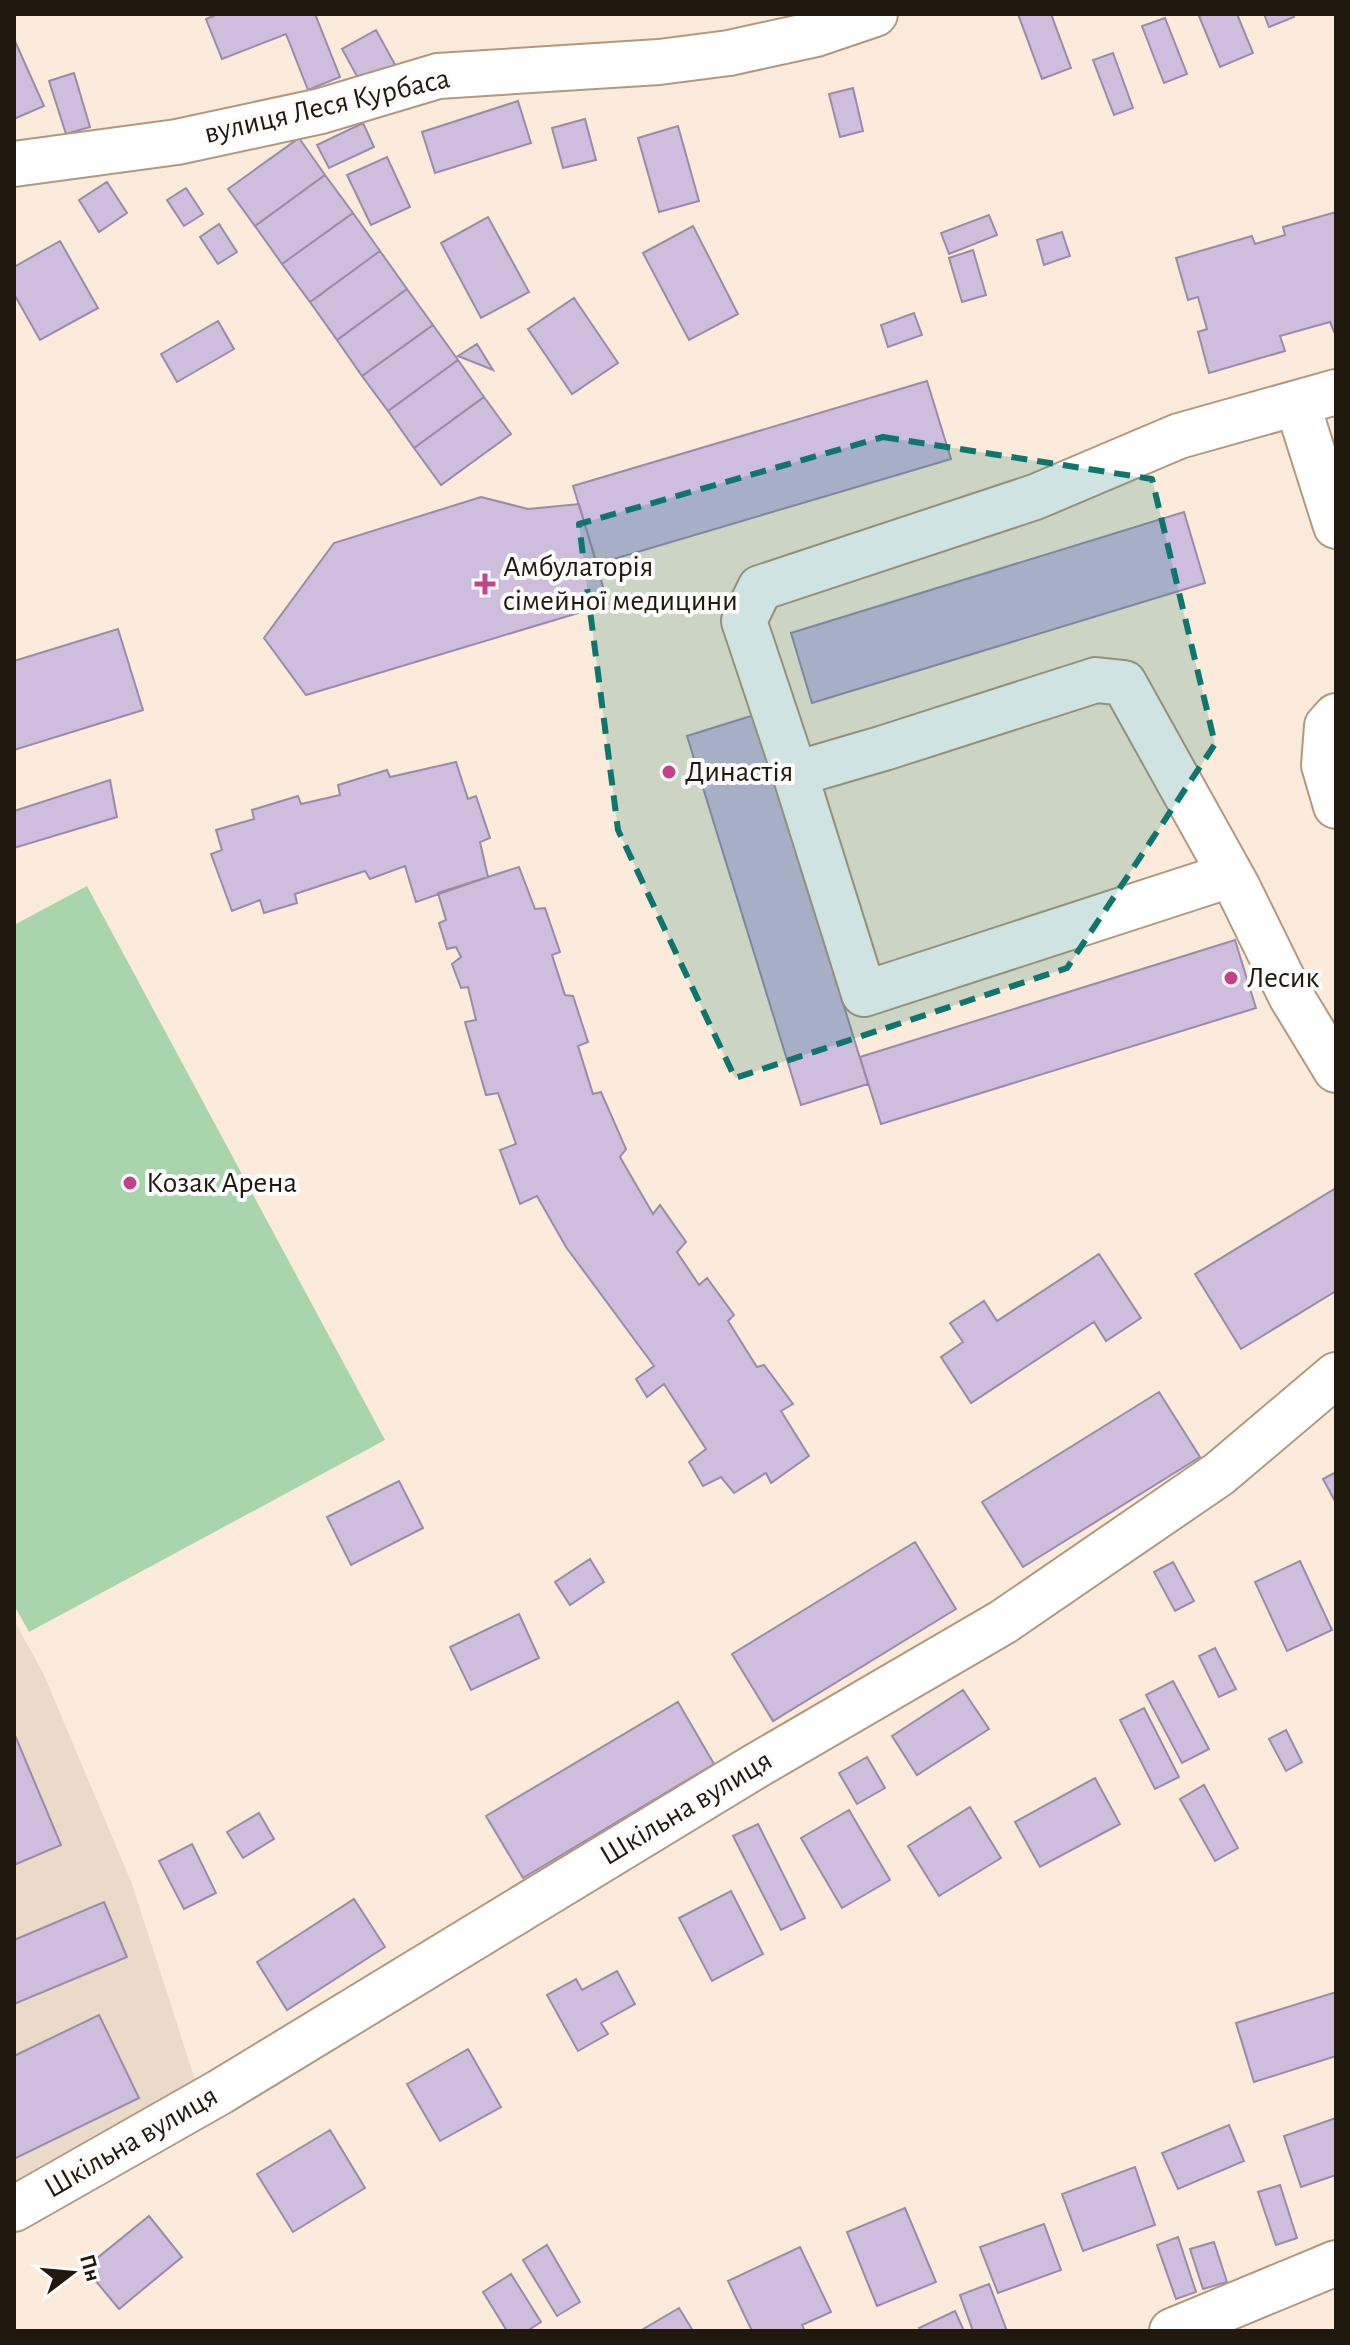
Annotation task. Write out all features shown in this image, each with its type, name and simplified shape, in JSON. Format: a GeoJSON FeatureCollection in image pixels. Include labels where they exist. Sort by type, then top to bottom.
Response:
{"type":"FeatureCollection","features":[{"type":"Feature","properties":{"kind":"street","name":"вулиця Леся Курбаса"},"geometry":{"type":"LineString","coordinates":[[14,164],[177,142],[321,111],[438,76],[701,57],[816,34],[875,14]]}},
{"type":"Feature","properties":{"kind":"street"},"geometry":{"type":"LineString","coordinates":[[1230,875],[864,994],[744,621],[760,588],[1035,497],[1179,436],[1316,398],[1336,526]]}},
{"type":"Feature","properties":{"kind":"street"},"geometry":{"type":"LineString","coordinates":[[795,774],[1096,680],[1124,683],[1230,875],[1291,996],[1336,1070]]}},
{"type":"Feature","properties":{"kind":"street"},"geometry":{"type":"LineString","coordinates":[[1336,716],[1327,726],[1324,765],[1336,806]]}},
{"type":"Feature","properties":{"kind":"street","name":"Шкільна вулиця"},"geometry":{"type":"LineString","coordinates":[[14,2209],[220,2092],[740,1775],[1003,1622],[1219,1474],[1336,1375]]}},
{"type":"Feature","properties":{"kind":"street"},"geometry":{"type":"LineString","coordinates":[[1172,2331],[1336,2263]]}},
{"type":"Feature","properties":{"kind":"highlighted area"},"geometry":{"type":"Polygon","coordinates":[[[883,437],[1152,479],[1215,744],[1067,968],[735,1078],[618,830],[579,524],[883,437]]]}},
{"type":"Feature","properties":{"kind":"shaded area"},"geometry":{"type":"Polygon","coordinates":[[[14,1620],[44,1675],[132,1884],[196,2083],[14,2182],[14,1620]]]}},
{"type":"Feature","properties":{"kind":"green space","name":"Козак Арена"},"geometry":{"type":"Polygon","coordinates":[[[87,886],[385,1440],[29,1632],[14,1605],[14,925],[87,886]]]}},
{"type":"Feature","properties":{"kind":"building"},"geometry":{"type":"Polygon","coordinates":[[[218,14],[315,14],[340,77],[308,90],[286,34],[222,59],[206,19],[218,14]]]}},
{"type":"Feature","properties":{"kind":"building"},"geometry":{"type":"Polygon","coordinates":[[[1018,14],[1051,14],[1071,68],[1042,79],[1018,14]]]}},
{"type":"Feature","properties":{"kind":"building"},"geometry":{"type":"Polygon","coordinates":[[[1237,14],[1253,53],[1220,67],[1199,16],[1237,14]]]}},
{"type":"Feature","properties":{"kind":"building"},"geometry":{"type":"Polygon","coordinates":[[[1264,14],[1293,14],[1294,17],[1269,27],[1264,14]]]}},
{"type":"Feature","properties":{"kind":"building"},"geometry":{"type":"Polygon","coordinates":[[[1165,18],[1187,74],[1164,83],[1142,26],[1165,18]]]}},
{"type":"Feature","properties":{"kind":"building"},"geometry":{"type":"Polygon","coordinates":[[[376,30],[398,70],[364,89],[342,49],[376,30]]]}},
{"type":"Feature","properties":{"kind":"building"},"geometry":{"type":"Polygon","coordinates":[[[14,39],[44,106],[14,119],[14,39]]]}},
{"type":"Feature","properties":{"kind":"building"},"geometry":{"type":"Polygon","coordinates":[[[1113,53],[1133,108],[1114,115],[1093,60],[1113,53]]]}},
{"type":"Feature","properties":{"kind":"building"},"geometry":{"type":"Polygon","coordinates":[[[74,73],[90,127],[66,134],[49,81],[74,73]]]}},
{"type":"Feature","properties":{"kind":"building"},"geometry":{"type":"Polygon","coordinates":[[[853,88],[863,131],[840,137],[829,94],[853,88]]]}},
{"type":"Feature","properties":{"kind":"building"},"geometry":{"type":"Polygon","coordinates":[[[518,101],[531,143],[435,173],[422,132],[518,101]]]}},
{"type":"Feature","properties":{"kind":"building"},"geometry":{"type":"Polygon","coordinates":[[[585,119],[596,160],[563,168],[552,128],[585,119]]]}},
{"type":"Feature","properties":{"kind":"building"},"geometry":{"type":"Polygon","coordinates":[[[363,123],[374,147],[329,168],[317,145],[363,123]]]}},
{"type":"Feature","properties":{"kind":"building"},"geometry":{"type":"Polygon","coordinates":[[[678,126],[699,201],[659,212],[638,138],[678,126]]]}},
{"type":"Feature","properties":{"kind":"building"},"geometry":{"type":"Polygon","coordinates":[[[299,138],[325,175],[255,226],[228,189],[299,138]]]}},
{"type":"Feature","properties":{"kind":"building"},"geometry":{"type":"Polygon","coordinates":[[[387,157],[410,207],[371,225],[347,175],[387,157]]]}},
{"type":"Feature","properties":{"kind":"building"},"geometry":{"type":"Polygon","coordinates":[[[325,175],[353,213],[282,264],[255,226],[325,175]]]}},
{"type":"Feature","properties":{"kind":"building"},"geometry":{"type":"Polygon","coordinates":[[[107,182],[127,213],[99,232],[79,200],[107,182]]]}},
{"type":"Feature","properties":{"kind":"building"},"geometry":{"type":"Polygon","coordinates":[[[186,188],[203,214],[184,226],[167,200],[186,188]]]}},
{"type":"Feature","properties":{"kind":"building"},"geometry":{"type":"Polygon","coordinates":[[[1336,212],[1336,336],[1330,322],[1280,336],[1285,351],[1209,373],[1198,332],[1207,329],[1198,297],[1188,300],[1176,258],[1252,236],[1255,244],[1285,235],[1283,227],[1336,212]]]}},
{"type":"Feature","properties":{"kind":"building"},"geometry":{"type":"Polygon","coordinates":[[[353,213],[380,251],[310,302],[282,264],[353,213]]]}},
{"type":"Feature","properties":{"kind":"building"},"geometry":{"type":"Polygon","coordinates":[[[989,215],[997,235],[949,254],[941,233],[989,215]]]}},
{"type":"Feature","properties":{"kind":"building"},"geometry":{"type":"Polygon","coordinates":[[[488,217],[529,292],[481,318],[441,243],[488,217]]]}},
{"type":"Feature","properties":{"kind":"building"},"geometry":{"type":"Polygon","coordinates":[[[219,224],[237,252],[218,264],[200,237],[219,224]]]}},
{"type":"Feature","properties":{"kind":"building"},"geometry":{"type":"Polygon","coordinates":[[[693,226],[738,314],[689,340],[643,253],[693,226]]]}},
{"type":"Feature","properties":{"kind":"building"},"geometry":{"type":"Polygon","coordinates":[[[1062,232],[1070,256],[1044,265],[1037,240],[1062,232]]]}},
{"type":"Feature","properties":{"kind":"building"},"geometry":{"type":"Polygon","coordinates":[[[60,241],[98,308],[40,340],[14,294],[14,267],[60,241]]]}},
{"type":"Feature","properties":{"kind":"building"},"geometry":{"type":"Polygon","coordinates":[[[973,250],[986,295],[962,302],[949,258],[973,250]]]}},
{"type":"Feature","properties":{"kind":"building"},"geometry":{"type":"Polygon","coordinates":[[[380,251],[407,289],[337,340],[310,302],[380,251]]]}},
{"type":"Feature","properties":{"kind":"building"},"geometry":{"type":"Polygon","coordinates":[[[407,289],[433,325],[362,376],[337,340],[407,289]]]}},
{"type":"Feature","properties":{"kind":"building"},"geometry":{"type":"Polygon","coordinates":[[[574,298],[618,363],[572,394],[528,329],[574,298]]]}},
{"type":"Feature","properties":{"kind":"building"},"geometry":{"type":"Polygon","coordinates":[[[914,313],[922,335],[888,347],[881,325],[914,313]]]}},
{"type":"Feature","properties":{"kind":"building"},"geometry":{"type":"Polygon","coordinates":[[[218,321],[234,349],[177,382],[161,354],[218,321]]]}},
{"type":"Feature","properties":{"kind":"building"},"geometry":{"type":"Polygon","coordinates":[[[433,325],[458,360],[388,411],[362,376],[433,325]]]}},
{"type":"Feature","properties":{"kind":"building"},"geometry":{"type":"Polygon","coordinates":[[[477,344],[493,370],[458,356],[477,344]]]}},
{"type":"Feature","properties":{"kind":"building"},"geometry":{"type":"Polygon","coordinates":[[[458,360],[484,397],[414,448],[388,411],[458,360]]]}},
{"type":"Feature","properties":{"kind":"building"},"geometry":{"type":"Polygon","coordinates":[[[927,381],[951,459],[597,564],[573,486],[927,381]]]}},
{"type":"Feature","properties":{"kind":"building"},"geometry":{"type":"Polygon","coordinates":[[[484,397],[511,434],[441,485],[414,448],[484,397]]]}},
{"type":"Feature","properties":{"kind":"building"},"geometry":{"type":"Polygon","coordinates":[[[481,497],[528,509],[579,504],[608,604],[306,695],[264,638],[334,543],[481,497]]]}},
{"type":"Feature","properties":{"kind":"building"},"geometry":{"type":"Polygon","coordinates":[[[1184,512],[1205,583],[812,703],[791,633],[1184,512]]]}},
{"type":"Feature","properties":{"kind":"building"},"geometry":{"type":"Polygon","coordinates":[[[118,629],[143,710],[14,750],[14,661],[118,629]]]}},
{"type":"Feature","properties":{"kind":"building"},"geometry":{"type":"Polygon","coordinates":[[[754,715],[868,1084],[801,1105],[687,736],[754,715]]]}},
{"type":"Feature","properties":{"kind":"building"},"geometry":{"type":"Polygon","coordinates":[[[456,762],[468,799],[476,796],[490,838],[480,842],[488,877],[416,902],[405,866],[370,879],[365,871],[295,894],[297,903],[264,913],[260,900],[232,911],[211,854],[222,850],[216,830],[254,819],[252,810],[298,796],[301,804],[340,795],[338,785],[387,770],[390,777],[456,762]]]}},
{"type":"Feature","properties":{"kind":"building"},"geometry":{"type":"Polygon","coordinates":[[[110,780],[117,817],[14,848],[14,811],[110,780]]]}},
{"type":"Feature","properties":{"kind":"building"},"geometry":{"type":"Polygon","coordinates":[[[519,867],[535,909],[545,908],[560,952],[552,955],[565,995],[573,996],[588,1042],[578,1046],[593,1094],[601,1092],[626,1149],[620,1157],[653,1214],[660,1205],[686,1242],[677,1252],[699,1285],[707,1278],[734,1315],[728,1321],[757,1367],[764,1365],[793,1404],[781,1411],[809,1456],[771,1483],[766,1473],[734,1493],[721,1477],[703,1486],[689,1462],[706,1449],[664,1384],[647,1397],[636,1379],[654,1366],[566,1247],[537,1196],[520,1204],[500,1150],[516,1144],[498,1093],[486,1095],[465,1022],[476,1020],[468,987],[461,988],[452,964],[461,957],[456,947],[447,949],[439,923],[446,920],[438,893],[519,867]]]}},
{"type":"Feature","properties":{"kind":"building"},"geometry":{"type":"Polygon","coordinates":[[[1235,940],[1256,1008],[881,1124],[860,1057],[1235,940]]]}},
{"type":"Feature","properties":{"kind":"building"},"geometry":{"type":"Polygon","coordinates":[[[1336,1188],[1336,1291],[1241,1349],[1195,1274],[1336,1188]]]}},
{"type":"Feature","properties":{"kind":"building"},"geometry":{"type":"Polygon","coordinates":[[[1099,1254],[1141,1318],[1106,1341],[1094,1322],[971,1403],[941,1357],[963,1342],[950,1323],[984,1301],[997,1321],[1099,1254]]]}},
{"type":"Feature","properties":{"kind":"building"},"geometry":{"type":"Polygon","coordinates":[[[1159,1392],[1200,1457],[1023,1567],[982,1502],[1159,1392]]]}},
{"type":"Feature","properties":{"kind":"building"},"geometry":{"type":"Polygon","coordinates":[[[1336,1472],[1336,1503],[1323,1479],[1336,1472]]]}},
{"type":"Feature","properties":{"kind":"building"},"geometry":{"type":"Polygon","coordinates":[[[399,1481],[423,1528],[351,1565],[327,1517],[399,1481]]]}},
{"type":"Feature","properties":{"kind":"building"},"geometry":{"type":"Polygon","coordinates":[[[915,1542],[956,1609],[773,1721],[732,1654],[915,1542]]]}},
{"type":"Feature","properties":{"kind":"building"},"geometry":{"type":"Polygon","coordinates":[[[590,1559],[604,1582],[570,1605],[555,1582],[590,1559]]]}},
{"type":"Feature","properties":{"kind":"building"},"geometry":{"type":"Polygon","coordinates":[[[1300,1561],[1332,1630],[1287,1651],[1255,1582],[1300,1561]]]}},
{"type":"Feature","properties":{"kind":"building"},"geometry":{"type":"Polygon","coordinates":[[[1173,1562],[1194,1601],[1175,1611],[1154,1572],[1173,1562]]]}},
{"type":"Feature","properties":{"kind":"building"},"geometry":{"type":"Polygon","coordinates":[[[519,1614],[539,1658],[471,1690],[450,1647],[519,1614]]]}},
{"type":"Feature","properties":{"kind":"building"},"geometry":{"type":"Polygon","coordinates":[[[1215,1648],[1236,1689],[1219,1697],[1199,1656],[1215,1648]]]}},
{"type":"Feature","properties":{"kind":"building"},"geometry":{"type":"Polygon","coordinates":[[[1173,1681],[1209,1749],[1182,1763],[1146,1695],[1173,1681]]]}},
{"type":"Feature","properties":{"kind":"building"},"geometry":{"type":"Polygon","coordinates":[[[963,1690],[989,1729],[917,1775],[892,1736],[963,1690]]]}},
{"type":"Feature","properties":{"kind":"building"},"geometry":{"type":"Polygon","coordinates":[[[678,1702],[714,1764],[523,1878],[486,1816],[678,1702]]]}},
{"type":"Feature","properties":{"kind":"building"},"geometry":{"type":"Polygon","coordinates":[[[1144,1708],[1179,1777],[1155,1789],[1120,1720],[1144,1708]]]}},
{"type":"Feature","properties":{"kind":"building"},"geometry":{"type":"Polygon","coordinates":[[[1286,1730],[1302,1762],[1286,1771],[1269,1739],[1286,1730]]]}},
{"type":"Feature","properties":{"kind":"building"},"geometry":{"type":"Polygon","coordinates":[[[14,1733],[61,1845],[14,1865],[14,1733]]]}},
{"type":"Feature","properties":{"kind":"building"},"geometry":{"type":"Polygon","coordinates":[[[867,1757],[885,1788],[857,1804],[839,1773],[867,1757]]]}},
{"type":"Feature","properties":{"kind":"building"},"geometry":{"type":"Polygon","coordinates":[[[1095,1778],[1120,1824],[1040,1867],[1015,1822],[1095,1778]]]}},
{"type":"Feature","properties":{"kind":"building"},"geometry":{"type":"Polygon","coordinates":[[[1204,1785],[1238,1848],[1215,1861],[1180,1799],[1204,1785]]]}},
{"type":"Feature","properties":{"kind":"building"},"geometry":{"type":"Polygon","coordinates":[[[970,1807],[1001,1858],[939,1896],[908,1846],[970,1807]]]}},
{"type":"Feature","properties":{"kind":"building"},"geometry":{"type":"Polygon","coordinates":[[[849,1810],[890,1880],[842,1908],[801,1838],[849,1810]]]}},
{"type":"Feature","properties":{"kind":"building"},"geometry":{"type":"Polygon","coordinates":[[[259,1813],[274,1839],[243,1858],[227,1832],[259,1813]]]}},
{"type":"Feature","properties":{"kind":"building"},"geometry":{"type":"Polygon","coordinates":[[[758,1824],[805,1918],[781,1930],[733,1836],[758,1824]]]}},
{"type":"Feature","properties":{"kind":"building"},"geometry":{"type":"Polygon","coordinates":[[[192,1844],[216,1893],[184,1909],[159,1861],[192,1844]]]}},
{"type":"Feature","properties":{"kind":"building"},"geometry":{"type":"Polygon","coordinates":[[[731,1891],[763,1954],[712,1981],[679,1918],[731,1891]]]}},
{"type":"Feature","properties":{"kind":"building"},"geometry":{"type":"Polygon","coordinates":[[[354,1899],[385,1947],[287,2010],[257,1962],[354,1899]]]}},
{"type":"Feature","properties":{"kind":"building"},"geometry":{"type":"Polygon","coordinates":[[[104,1902],[127,1957],[14,2004],[14,1940],[104,1902]]]}},
{"type":"Feature","properties":{"kind":"building"},"geometry":{"type":"Polygon","coordinates":[[[617,1971],[635,2004],[601,2023],[608,2034],[578,2051],[547,1995],[576,1979],[582,1990],[617,1971]]]}},
{"type":"Feature","properties":{"kind":"building"},"geometry":{"type":"Polygon","coordinates":[[[1336,1992],[1336,2056],[1254,2082],[1236,2023],[1336,1992]]]}},
{"type":"Feature","properties":{"kind":"building"},"geometry":{"type":"Polygon","coordinates":[[[99,2015],[139,2098],[14,2159],[14,2056],[99,2015]]]}},
{"type":"Feature","properties":{"kind":"building"},"geometry":{"type":"Polygon","coordinates":[[[468,2049],[501,2107],[440,2141],[407,2084],[468,2049]]]}},
{"type":"Feature","properties":{"kind":"building"},"geometry":{"type":"Polygon","coordinates":[[[1336,2118],[1336,2175],[1301,2187],[1284,2136],[1336,2118]]]}},
{"type":"Feature","properties":{"kind":"building"},"geometry":{"type":"Polygon","coordinates":[[[1229,2125],[1244,2161],[1178,2189],[1162,2153],[1229,2125]]]}},
{"type":"Feature","properties":{"kind":"building"},"geometry":{"type":"Polygon","coordinates":[[[330,2130],[365,2188],[293,2232],[257,2174],[330,2130]]]}},
{"type":"Feature","properties":{"kind":"building"},"geometry":{"type":"Polygon","coordinates":[[[1135,2167],[1155,2225],[1083,2251],[1062,2194],[1135,2167]]]}},
{"type":"Feature","properties":{"kind":"building"},"geometry":{"type":"Polygon","coordinates":[[[1280,2185],[1297,2238],[1276,2245],[1258,2192],[1280,2185]]]}},
{"type":"Feature","properties":{"kind":"building"},"geometry":{"type":"Polygon","coordinates":[[[905,2208],[936,2282],[877,2306],[847,2232],[905,2208]]]}},
{"type":"Feature","properties":{"kind":"building"},"geometry":{"type":"Polygon","coordinates":[[[149,2216],[182,2257],[119,2309],[85,2268],[149,2216]]]}},
{"type":"Feature","properties":{"kind":"building"},"geometry":{"type":"Polygon","coordinates":[[[1044,2224],[1061,2270],[998,2293],[980,2247],[1044,2224]]]}},
{"type":"Feature","properties":{"kind":"building"},"geometry":{"type":"Polygon","coordinates":[[[1178,2237],[1196,2292],[1176,2299],[1157,2245],[1178,2237]]]}},
{"type":"Feature","properties":{"kind":"building"},"geometry":{"type":"Polygon","coordinates":[[[1214,2242],[1227,2282],[1203,2289],[1190,2249],[1214,2242]]]}},
{"type":"Feature","properties":{"kind":"building"},"geometry":{"type":"Polygon","coordinates":[[[547,2245],[580,2302],[557,2316],[523,2260],[547,2245]]]}},
{"type":"Feature","properties":{"kind":"building"},"geometry":{"type":"Polygon","coordinates":[[[800,2247],[831,2312],[802,2325],[805,2331],[752,2331],[728,2281],[800,2247]]]}},
{"type":"Feature","properties":{"kind":"building"},"geometry":{"type":"Polygon","coordinates":[[[511,2274],[541,2322],[527,2331],[507,2331],[483,2292],[511,2274]]]}},
{"type":"Feature","properties":{"kind":"building"},"geometry":{"type":"Polygon","coordinates":[[[989,2284],[1007,2331],[973,2331],[960,2295],[989,2284]]]}},
{"type":"Feature","properties":{"kind":"building"},"geometry":{"type":"Polygon","coordinates":[[[679,2308],[693,2331],[640,2331],[679,2308]]]}},
{"type":"Feature","properties":{"kind":"building"},"geometry":{"type":"Polygon","coordinates":[[[955,2311],[964,2331],[921,2331],[919,2328],[955,2311]]]}},
{"type":"Feature","properties":{"kind":"place","name":"Амбулаторія сімейної медицини"},"geometry":{"type":"Point","coordinates":[485,584]}},
{"type":"Feature","properties":{"kind":"place","name":"Династiя"},"geometry":{"type":"Point","coordinates":[669,772]}},
{"type":"Feature","properties":{"kind":"place","name":"Лесик"},"geometry":{"type":"Point","coordinates":[1231,978]}},
{"type":"Feature","properties":{"kind":"place","name":"Козак Арена"},"geometry":{"type":"Point","coordinates":[130,1183]}}]}
